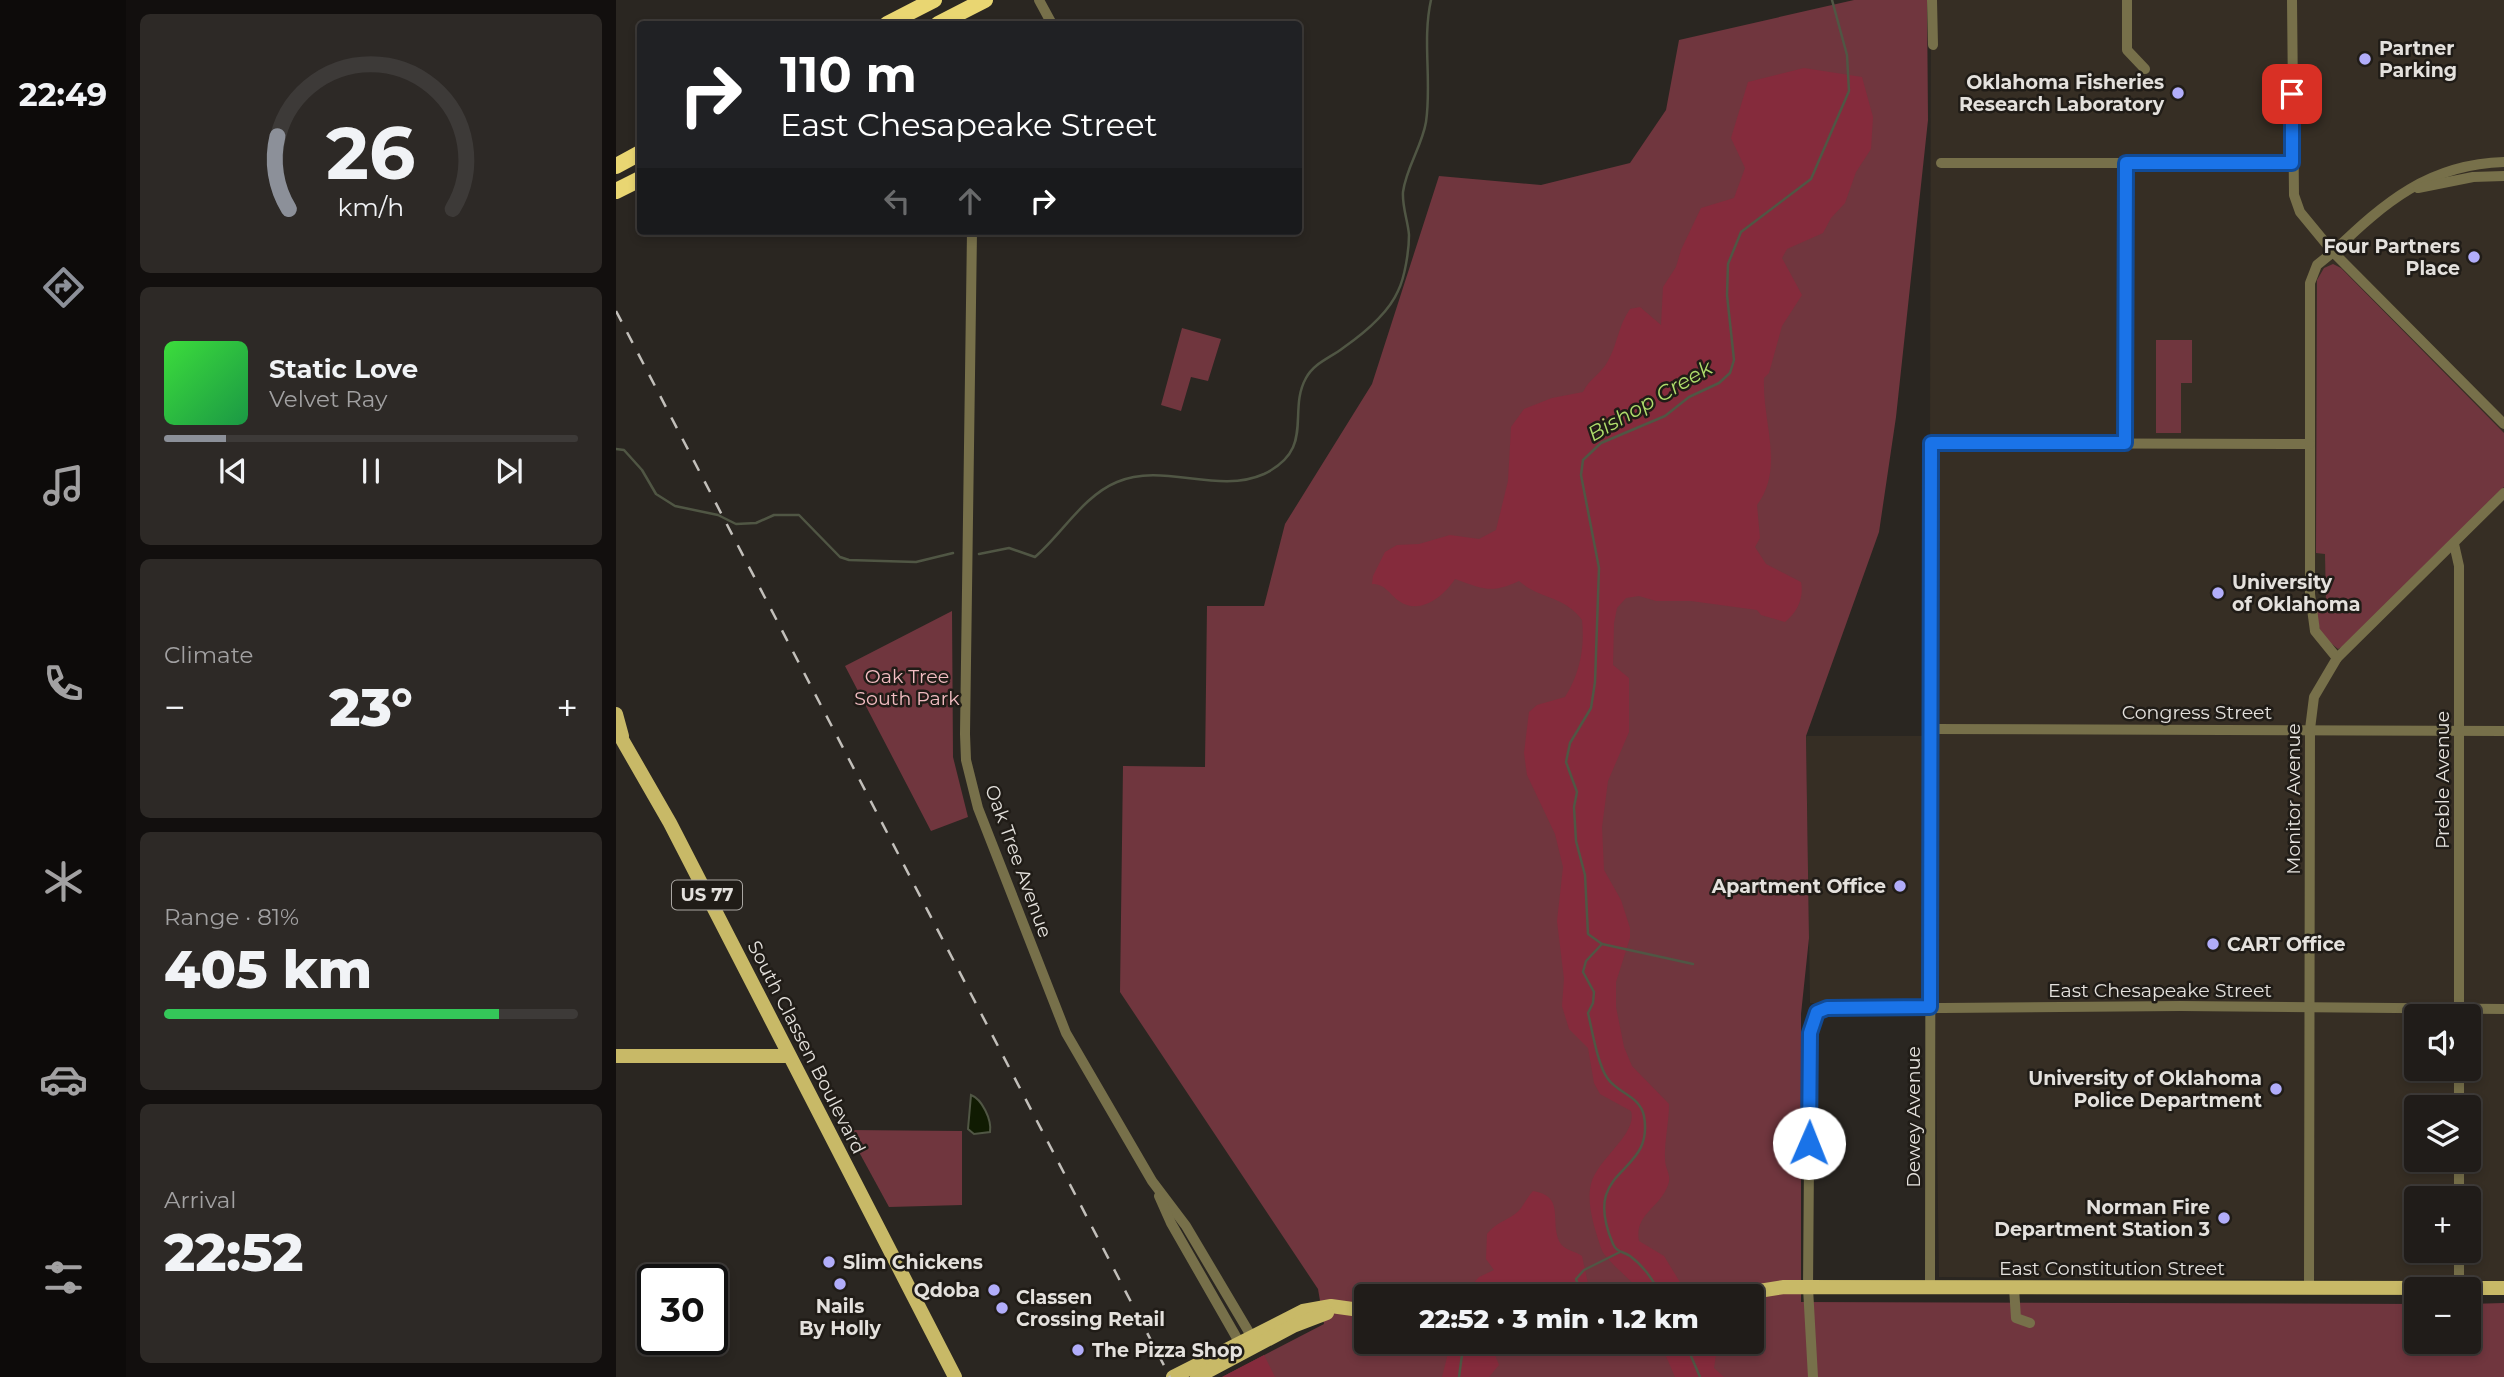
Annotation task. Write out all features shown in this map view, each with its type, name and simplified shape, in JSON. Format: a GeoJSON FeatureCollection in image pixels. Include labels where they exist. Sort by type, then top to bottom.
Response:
{"type":"FeatureCollection","features":[{"type":"Feature","properties":{"kind":"highway"},"geometry":{"type":"LineString","coordinates":[[893,21],[934,0]]}},
{"type":"Feature","properties":{"kind":"highway"},"geometry":{"type":"LineString","coordinates":[[944,21],[985,0]]}},
{"type":"Feature","properties":{"kind":"highway"},"geometry":{"type":"LineString","coordinates":[[616,166],[637,155]]}},
{"type":"Feature","properties":{"kind":"highway"},"geometry":{"type":"LineString","coordinates":[[616,191],[637,180]]}},
{"type":"Feature","properties":{"kind":"main road","name":"South Classen Boulevard"},"geometry":{"type":"LineString","coordinates":[[616,714],[619,732],[955,1377]]}},
{"type":"Feature","properties":{"kind":"main road"},"geometry":{"type":"LineString","coordinates":[[616,1056],[789,1056]]}},
{"type":"Feature","properties":{"kind":"main road","name":"East Constitution Street"},"geometry":{"type":"LineString","coordinates":[[1764,1289],[2404,1288]]}},
{"type":"Feature","properties":{"kind":"main road","name":"East Constitution Street"},"geometry":{"type":"LineString","coordinates":[[2481,1288],[2504,1288]]}},
{"type":"Feature","properties":{"kind":"main road"},"geometry":{"type":"LineString","coordinates":[[1197,1377],[1303,1311],[1331,1306],[1354,1310]]}},
{"type":"Feature","properties":{"kind":"main road"},"geometry":{"type":"LineString","coordinates":[[1173,1377],[1248,1344]]}},
{"type":"Feature","properties":{"kind":"street"},"geometry":{"type":"LineString","coordinates":[[1039,0],[1050,21]]}},
{"type":"Feature","properties":{"kind":"street"},"geometry":{"type":"LineString","coordinates":[[1932,0],[1933,45]]}},
{"type":"Feature","properties":{"kind":"street"},"geometry":{"type":"LineString","coordinates":[[2127,0],[2127,50],[2145,69]]}},
{"type":"Feature","properties":{"kind":"street"},"geometry":{"type":"LineString","coordinates":[[2292,0],[2292,163],[2296,204],[2333,252],[2504,424]]}},
{"type":"Feature","properties":{"kind":"street"},"geometry":{"type":"LineString","coordinates":[[2337,658],[2315,631],[2311,612],[2310,283],[2317,265],[2378,209],[2429,177],[2456,168],[2504,162]]}},
{"type":"Feature","properties":{"kind":"street"},"geometry":{"type":"LineString","coordinates":[[1941,163],[2292,163]]}},
{"type":"Feature","properties":{"kind":"street"},"geometry":{"type":"LineString","coordinates":[[2126,163],[2125,443],[2310,444]]}},
{"type":"Feature","properties":{"kind":"street"},"geometry":{"type":"LineString","coordinates":[[2412,189],[2458,179],[2504,176]]}},
{"type":"Feature","properties":{"kind":"street","name":"Oak Tree Avenue"},"geometry":{"type":"LineString","coordinates":[[972,235],[966,760],[978,808],[1054,1006],[1152,1181],[1186,1226],[1199,1259],[1248,1344]]}},
{"type":"Feature","properties":{"kind":"street","name":"Dewey Avenue"},"geometry":{"type":"LineString","coordinates":[[1930,1287],[1931,443],[2125,443]]}},
{"type":"Feature","properties":{"kind":"street","name":"Monitor Avenue"},"geometry":{"type":"LineString","coordinates":[[2309,1288],[2310,729],[2314,697],[2337,658],[2504,493]]}},
{"type":"Feature","properties":{"kind":"street","name":"Preble Avenue"},"geometry":{"type":"LineString","coordinates":[[2454,544],[2459,566],[2459,1004]]}},
{"type":"Feature","properties":{"kind":"street","name":"Congress Street"},"geometry":{"type":"LineString","coordinates":[[1931,729],[2504,730]]}},
{"type":"Feature","properties":{"kind":"street","name":"East Chesapeake Street"},"geometry":{"type":"LineString","coordinates":[[1808,1288],[1810,1033],[1817,1012],[1827,1008],[1930,1007],[2404,1012]]}},
{"type":"Feature","properties":{"kind":"street","name":"East Chesapeake Street"},"geometry":{"type":"LineString","coordinates":[[2481,1011],[2504,1009]]}},
{"type":"Feature","properties":{"kind":"street"},"geometry":{"type":"LineString","coordinates":[[1808,1288],[1813,1377]]}},
{"type":"Feature","properties":{"kind":"street"},"geometry":{"type":"LineString","coordinates":[[2014,1288],[2016,1318],[2019,1322],[2030,1323]]}},
{"type":"Feature","properties":{"kind":"shaded area","name":"University of Oklahoma"},"geometry":{"type":"Polygon","coordinates":[[[1931,0],[2504,0],[2504,1281],[2481,1281],[2481,1277],[2404,1277],[2404,1280],[1939,1277],[1935,1005],[1810,1003],[1806,736],[1934,736],[1930,450],[1931,0]]]}},
{"type":"Feature","properties":{"kind":"shaded area"},"geometry":{"type":"Polygon","coordinates":[[[1804,68],[1862,77],[1873,117],[1871,149],[1856,172],[1845,203],[1831,218],[1823,233],[1787,249],[1782,258],[1802,295],[1782,326],[1769,373],[1764,378],[1771,460],[1770,475],[1757,505],[1760,538],[1755,547],[1766,564],[1801,582],[1799,604],[1785,622],[1761,615],[1757,610],[1691,601],[1656,601],[1639,596],[1626,598],[1617,608],[1613,665],[1629,678],[1629,732],[1608,781],[1602,827],[1604,870],[1621,900],[1630,928],[1630,938],[1616,982],[1616,1007],[1624,1047],[1632,1066],[1669,1104],[1665,1163],[1669,1181],[1664,1193],[1640,1224],[1639,1241],[1664,1256],[1681,1284],[1633,1284],[1604,1253],[1592,1216],[1590,1200],[1595,1174],[1629,1128],[1631,1111],[1600,1094],[1594,1083],[1588,1048],[1569,1029],[1562,1006],[1564,979],[1557,921],[1563,867],[1555,834],[1527,775],[1524,753],[1529,712],[1537,705],[1565,697],[1578,670],[1583,640],[1582,620],[1568,606],[1519,581],[1501,588],[1487,589],[1455,579],[1445,592],[1431,602],[1415,606],[1399,601],[1384,588],[1372,584],[1385,552],[1397,545],[1419,544],[1450,535],[1479,539],[1496,530],[1508,481],[1511,427],[1524,409],[1552,398],[1583,392],[1608,361],[1630,309],[1640,307],[1661,325],[1663,287],[1676,267],[1701,208],[1734,198],[1745,168],[1731,138],[1748,82],[1804,68]]]}},
{"type":"Feature","properties":{"kind":"shaded area"},"geometry":{"type":"Polygon","coordinates":[[[971,1095],[985,1111],[990,1132],[974,1134],[968,1129],[971,1095]]]}},
{"type":"Feature","properties":{"kind":"shaded area"},"geometry":{"type":"Polygon","coordinates":[[[1533,1191],[1549,1198],[1555,1210],[1559,1241],[1582,1256],[1588,1284],[1473,1284],[1479,1277],[1494,1270],[1486,1259],[1487,1234],[1518,1212],[1533,1191]]]}},
{"type":"Feature","properties":{"kind":"shaded area"},"geometry":{"type":"Polygon","coordinates":[[[1448,1354],[1495,1354],[1499,1365],[1489,1377],[1442,1377],[1448,1354]]]}},
{"type":"Feature","properties":{"kind":"shaded area"},"geometry":{"type":"Polygon","coordinates":[[[1665,1354],[1716,1354],[1714,1368],[1724,1377],[1675,1377],[1665,1354]]]}},
{"type":"Feature","properties":{"kind":"shaded area"},"geometry":{"type":"Polygon","coordinates":[[[1264,1355],[1275,1377],[1222,1377],[1264,1355]]]}},
{"type":"Feature","properties":{"kind":"green space"},"geometry":{"type":"Polygon","coordinates":[[[1854,0],[1927,0],[1928,120],[1896,417],[1879,532],[1806,736],[1809,938],[1801,1014],[1801,1302],[2404,1304],[2404,1354],[2481,1354],[2481,1304],[2504,1303],[2504,1377],[1222,1377],[1324,1324],[1318,1289],[1120,992],[1123,766],[1205,767],[1207,606],[1264,606],[1285,524],[1372,384],[1439,176],[1541,185],[1630,163],[1666,110],[1679,40],[1854,0]]]}},
{"type":"Feature","properties":{"kind":"green space"},"geometry":{"type":"Polygon","coordinates":[[[2333,264],[2341,268],[2504,433],[2504,487],[2347,644],[2338,649],[2321,635],[2314,604],[2326,603],[2325,554],[2316,553],[2317,280],[2324,268],[2333,264]]]}},
{"type":"Feature","properties":{"kind":"green space"},"geometry":{"type":"Polygon","coordinates":[[[1182,328],[1221,339],[1208,381],[1191,377],[1181,411],[1161,405],[1182,328]]]}},
{"type":"Feature","properties":{"kind":"green space"},"geometry":{"type":"Polygon","coordinates":[[[2156,340],[2192,340],[2192,383],[2181,383],[2181,433],[2156,433],[2156,340]]]}},
{"type":"Feature","properties":{"kind":"green space","name":"Oak Tree South Park"},"geometry":{"type":"Polygon","coordinates":[[[952,611],[953,757],[968,817],[931,831],[845,666],[952,611]]]}},
{"type":"Feature","properties":{"kind":"green space"},"geometry":{"type":"Polygon","coordinates":[[[847,1130],[962,1131],[962,1205],[889,1207],[847,1130]]]}},
{"type":"Feature","properties":{"kind":"waterway"},"geometry":{"type":"LineString","coordinates":[[979,554],[1009,548],[1035,557],[1083,506],[1117,482],[1153,475],[1246,480],[1264,474],[1280,464],[1290,453],[1295,442],[1301,391],[1309,373],[1374,323],[1394,299],[1403,278],[1409,235],[1403,192],[1426,122],[1427,30],[1431,0]]}},
{"type":"Feature","properties":{"kind":"waterway","name":"Bishop Creek"},"geometry":{"type":"LineString","coordinates":[[1654,1284],[1640,1265],[1615,1247],[1605,1218],[1605,1199],[1611,1185],[1639,1151],[1644,1136],[1644,1116],[1634,1099],[1613,1084],[1601,1066],[1588,1013],[1594,992],[1583,972],[1586,961],[1602,944],[1588,934],[1585,875],[1576,841],[1574,807],[1577,792],[1566,762],[1570,743],[1591,708],[1595,682],[1599,568],[1581,475],[1583,460],[1601,443],[1665,416],[1689,397],[1719,383],[1730,373],[1734,360],[1727,295],[1728,264],[1741,232],[1811,179],[1849,91],[1847,55],[1832,0]]}},
{"type":"Feature","properties":{"kind":"waterway"},"geometry":{"type":"LineString","coordinates":[[616,449],[624,450],[642,470],[656,494],[675,506],[718,515],[736,524],[756,523],[774,515],[799,515],[840,557],[849,560],[916,562],[953,553]]}},
{"type":"Feature","properties":{"kind":"waterway"},"geometry":{"type":"LineString","coordinates":[[1602,944],[1693,964]]}},
{"type":"Feature","properties":{"kind":"waterway"},"geometry":{"type":"LineString","coordinates":[[1578,1284],[1576,1279],[1584,1270],[1620,1252]]}},
{"type":"Feature","properties":{"kind":"waterway"},"geometry":{"type":"LineString","coordinates":[[1459,1377],[1463,1354]]}},
{"type":"Feature","properties":{"kind":"waterway","name":"Bishop Creek"},"geometry":{"type":"LineString","coordinates":[[1690,1354],[1700,1377]]}},
{"type":"Feature","properties":{"kind":"railway"},"geometry":{"type":"LineString","coordinates":[[616,311],[1170,1377]]}},
{"type":"Feature","properties":{"kind":"place","name":"Partner Parking"},"geometry":{"type":"Point","coordinates":[2365,59]}},
{"type":"Feature","properties":{"kind":"place","name":"Oklahoma Fisheries Research Laboratory"},"geometry":{"type":"Point","coordinates":[2178,93]}},
{"type":"Feature","properties":{"kind":"place","name":"Four Partners Place"},"geometry":{"type":"Point","coordinates":[2474,257]}},
{"type":"Feature","properties":{"kind":"place","name":"University of Oklahoma"},"geometry":{"type":"Point","coordinates":[2218,593]}},
{"type":"Feature","properties":{"kind":"place","name":"Apartment Office"},"geometry":{"type":"Point","coordinates":[1900,886]}},
{"type":"Feature","properties":{"kind":"place","name":"CART Office"},"geometry":{"type":"Point","coordinates":[2213,944]}},
{"type":"Feature","properties":{"kind":"place","name":"University of Oklahoma Police Department"},"geometry":{"type":"Point","coordinates":[2276,1089]}},
{"type":"Feature","properties":{"kind":"place","name":"Norman Fire Department Station 3"},"geometry":{"type":"Point","coordinates":[2224,1218]}},
{"type":"Feature","properties":{"kind":"place","name":"Slim Chickens"},"geometry":{"type":"Point","coordinates":[829,1262]}},
{"type":"Feature","properties":{"kind":"place","name":"Nails By Holly"},"geometry":{"type":"Point","coordinates":[840,1284]}},
{"type":"Feature","properties":{"kind":"place","name":"Qdoba"},"geometry":{"type":"Point","coordinates":[994,1290]}},
{"type":"Feature","properties":{"kind":"place","name":"Classen Crossing Retail"},"geometry":{"type":"Point","coordinates":[1002,1308]}},
{"type":"Feature","properties":{"kind":"place","name":"The Pizza Shop"},"geometry":{"type":"Point","coordinates":[1078,1350]}},
{"type":"Feature","properties":{"kind":"route"},"geometry":{"type":"LineString","coordinates":[[1809,1143],[1810,1033],[1817,1012],[1827,1008],[1930,1007],[1931,443],[2125,443],[2126,163],[2292,163],[2292,94]]}}]}
